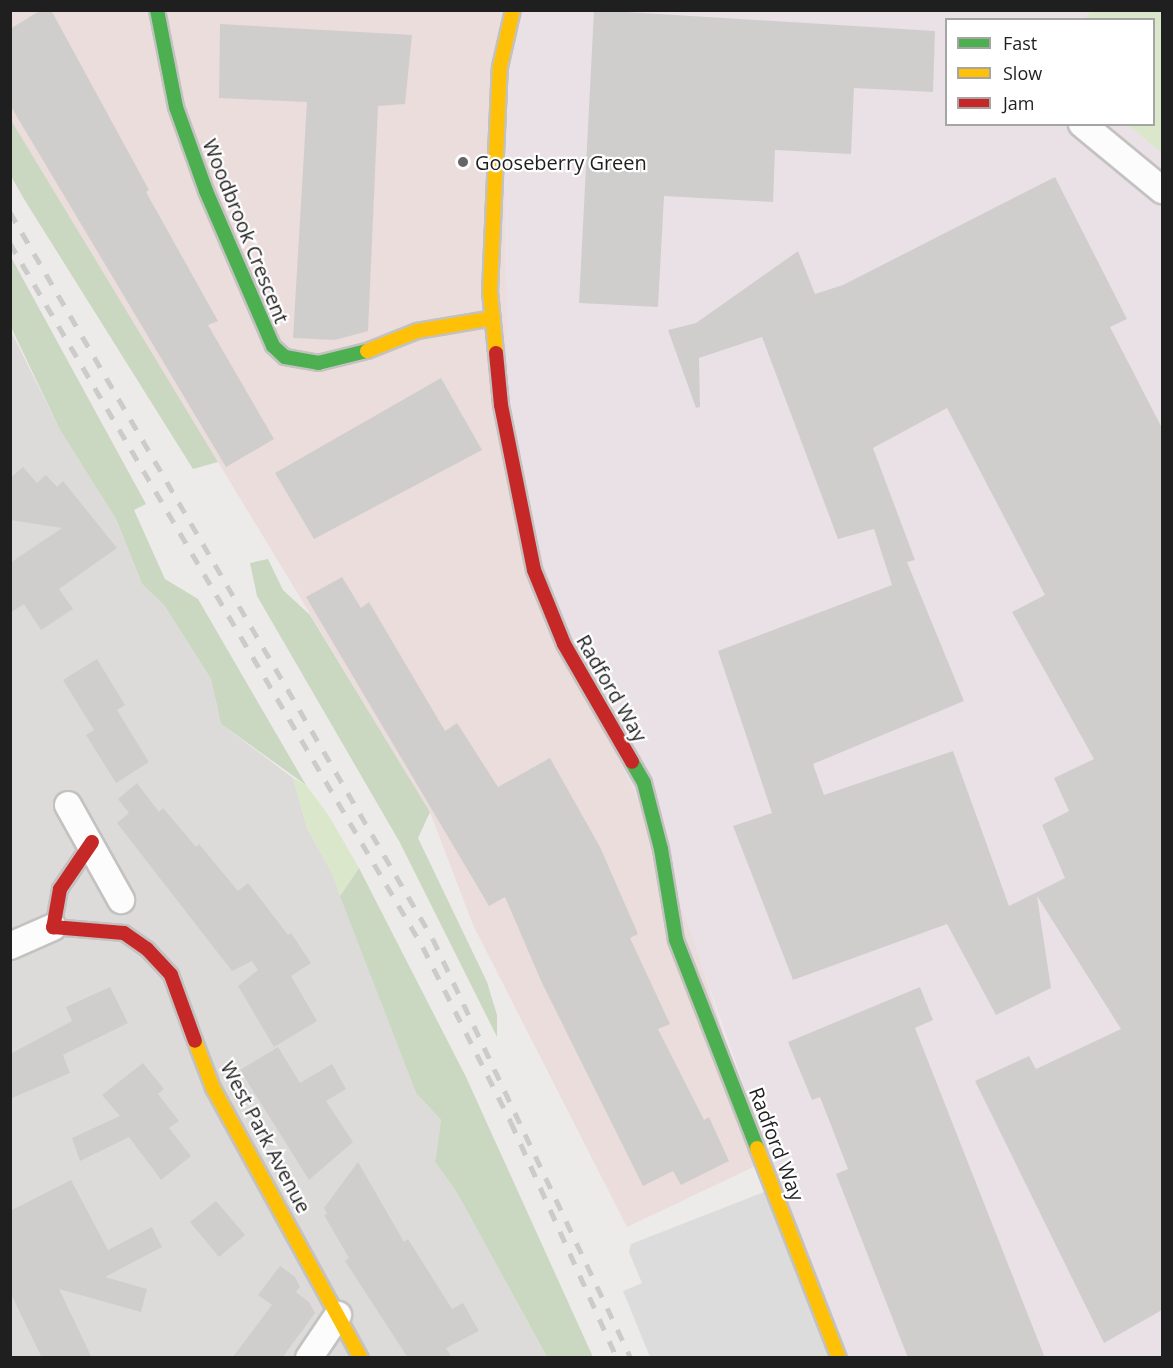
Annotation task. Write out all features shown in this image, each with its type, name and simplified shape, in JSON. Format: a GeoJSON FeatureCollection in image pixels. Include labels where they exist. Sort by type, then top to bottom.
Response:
{"type":"FeatureCollection","features":[{"type":"Feature","properties":{"kind":"street","name":"Woodbrook Crescent"},"geometry":{"type":"LineString","coordinates":[[157,10],[176,107],[206,191],[273,346],[292,359],[318,363],[368,351],[417,331],[494,318]]}},
{"type":"Feature","properties":{"kind":"street","name":"Radford Way"},"geometry":{"type":"LineString","coordinates":[[513,10],[500,67],[496,110],[490,292],[501,405],[534,570],[564,644],[644,783],[661,849],[676,940],[838,1358]]}},
{"type":"Feature","properties":{"kind":"street"},"geometry":{"type":"LineString","coordinates":[[1084,126],[1162,190]]}},
{"type":"Feature","properties":{"kind":"street"},"geometry":{"type":"LineString","coordinates":[[68,805],[92,842],[121,900]]}},
{"type":"Feature","properties":{"kind":"street"},"geometry":{"type":"LineString","coordinates":[[10,946],[53,927],[60,889],[92,842]]}},
{"type":"Feature","properties":{"kind":"street","name":"West Park Avenue"},"geometry":{"type":"LineString","coordinates":[[53,927],[124,933],[147,949],[171,975],[213,1088],[361,1358]]}},
{"type":"Feature","properties":{"kind":"street"},"geometry":{"type":"LineString","coordinates":[[309,1358],[338,1315]]}},
{"type":"Feature","properties":{"kind":"shaded area"},"geometry":{"type":"Polygon","coordinates":[[[11,11],[502,11],[644,783],[764,1162],[627,1227],[473,925],[430,812],[11,120],[11,11]]]}},
{"type":"Feature","properties":{"kind":"shaded area"},"geometry":{"type":"Polygon","coordinates":[[[502,11],[1162,11],[1162,1357],[839,1357],[661,849],[571,657],[508,439],[502,11]]]}},
{"type":"Feature","properties":{"kind":"shaded area"},"geometry":{"type":"Polygon","coordinates":[[[10,329],[60,430],[116,519],[142,584],[164,605],[211,679],[221,724],[293,778],[307,828],[332,873],[416,1093],[441,1120],[435,1162],[456,1191],[547,1357],[11,1357],[10,329]]]}},
{"type":"Feature","properties":{"kind":"shaded area"},"geometry":{"type":"Polygon","coordinates":[[[774,1188],[839,1357],[650,1357],[623,1291],[642,1283],[629,1252],[631,1244],[774,1188]]]}},
{"type":"Feature","properties":{"kind":"green space"},"geometry":{"type":"Polygon","coordinates":[[[1092,11],[1162,11],[1162,153],[1129,126],[1155,126],[1155,18],[1085,18],[1092,11]]]}},
{"type":"Feature","properties":{"kind":"green space"},"geometry":{"type":"Polygon","coordinates":[[[10,120],[218,462],[193,469],[24,199],[11,176],[10,120]]]}},
{"type":"Feature","properties":{"kind":"green space"},"geometry":{"type":"Polygon","coordinates":[[[11,257],[146,504],[134,510],[165,579],[198,599],[306,785],[221,724],[211,679],[164,605],[142,584],[116,519],[60,430],[11,327],[11,257]]]}},
{"type":"Feature","properties":{"kind":"green space"},"geometry":{"type":"Polygon","coordinates":[[[268,559],[283,590],[310,615],[430,812],[418,838],[487,982],[497,1015],[497,1037],[399,841],[257,596],[250,563],[268,559]]]}},
{"type":"Feature","properties":{"kind":"green space"},"geometry":{"type":"Polygon","coordinates":[[[293,778],[306,785],[329,816],[359,868],[340,896],[332,873],[307,828],[293,778]]]}},
{"type":"Feature","properties":{"kind":"green space"},"geometry":{"type":"Polygon","coordinates":[[[359,868],[466,1077],[593,1357],[547,1357],[456,1191],[435,1162],[441,1120],[416,1093],[340,896],[359,868]]]}},
{"type":"Feature","properties":{"kind":"building"},"geometry":{"type":"Polygon","coordinates":[[[41,10],[51,10],[149,190],[146,192],[218,321],[208,325],[274,439],[226,467],[10,105],[10,29],[41,10]]]}},
{"type":"Feature","properties":{"kind":"building"},"geometry":{"type":"Polygon","coordinates":[[[594,10],[935,31],[933,92],[854,88],[851,154],[775,150],[773,202],[664,196],[658,307],[579,303],[594,10]]]}},
{"type":"Feature","properties":{"kind":"building"},"geometry":{"type":"Polygon","coordinates":[[[220,24],[412,35],[405,104],[378,106],[368,331],[335,340],[293,338],[307,102],[219,98],[220,24]]]}},
{"type":"Feature","properties":{"kind":"building"},"geometry":{"type":"Polygon","coordinates":[[[1055,177],[1127,319],[1110,327],[1162,428],[1162,1310],[1104,1343],[975,1081],[1029,1056],[1036,1069],[1121,1029],[1037,896],[1051,988],[996,1015],[947,924],[793,980],[733,826],[772,813],[718,651],[892,585],[874,529],[838,539],[762,337],[699,358],[700,407],[696,408],[668,330],[696,323],[798,251],[815,294],[843,285],[1055,177]],[[947,408],[873,448],[915,560],[907,562],[964,701],[813,764],[824,795],[953,751],[1009,906],[1065,878],[1042,825],[1069,811],[1054,778],[1094,759],[1012,612],[1045,595],[947,408]]]}},
{"type":"Feature","properties":{"kind":"building"},"geometry":{"type":"Polygon","coordinates":[[[441,378],[482,450],[314,539],[275,473],[441,378]]]}},
{"type":"Feature","properties":{"kind":"building"},"geometry":{"type":"Polygon","coordinates":[[[23,467],[37,483],[46,475],[57,487],[63,481],[117,548],[59,589],[73,609],[41,630],[24,604],[10,613],[10,563],[62,528],[10,520],[10,478],[23,467]]]}},
{"type":"Feature","properties":{"kind":"building"},"geometry":{"type":"Polygon","coordinates":[[[342,577],[361,608],[369,602],[445,731],[457,723],[498,787],[550,758],[600,847],[638,934],[630,938],[670,1024],[658,1029],[704,1120],[709,1117],[729,1161],[681,1185],[673,1171],[643,1186],[542,983],[505,897],[489,906],[306,597],[342,577]]]}},
{"type":"Feature","properties":{"kind":"building"},"geometry":{"type":"Polygon","coordinates":[[[97,659],[125,705],[117,710],[149,762],[116,783],[86,735],[94,730],[63,680],[97,659]]]}},
{"type":"Feature","properties":{"kind":"building"},"geometry":{"type":"Polygon","coordinates":[[[137,783],[159,812],[163,808],[196,847],[199,844],[238,891],[248,883],[288,935],[291,933],[311,963],[291,976],[317,1021],[274,1047],[238,986],[258,970],[252,961],[232,971],[117,823],[129,813],[118,799],[137,783]]]}},
{"type":"Feature","properties":{"kind":"building"},"geometry":{"type":"Polygon","coordinates":[[[110,987],[128,1023],[63,1055],[70,1073],[10,1099],[10,1054],[72,1021],[66,1007],[110,987]]]}},
{"type":"Feature","properties":{"kind":"building"},"geometry":{"type":"Polygon","coordinates":[[[920,987],[933,1020],[915,1028],[1045,1358],[908,1358],[836,1174],[848,1169],[820,1097],[812,1100],[788,1042],[920,987]]]}},
{"type":"Feature","properties":{"kind":"building"},"geometry":{"type":"Polygon","coordinates":[[[278,1047],[300,1083],[332,1064],[346,1089],[326,1101],[353,1142],[309,1180],[240,1070],[278,1047]]]}},
{"type":"Feature","properties":{"kind":"building"},"geometry":{"type":"Polygon","coordinates":[[[143,1063],[164,1089],[158,1094],[179,1121],[169,1128],[191,1156],[161,1180],[129,1137],[80,1161],[72,1138],[120,1116],[102,1095],[143,1063]]]}},
{"type":"Feature","properties":{"kind":"building"},"geometry":{"type":"Polygon","coordinates":[[[358,1162],[404,1242],[408,1239],[452,1309],[463,1303],[479,1331],[446,1348],[452,1358],[408,1358],[345,1261],[349,1258],[324,1215],[327,1214],[324,1208],[358,1162]]]}},
{"type":"Feature","properties":{"kind":"building"},"geometry":{"type":"Polygon","coordinates":[[[71,1180],[108,1250],[152,1227],[162,1247],[105,1277],[147,1289],[141,1312],[59,1289],[92,1358],[42,1358],[10,1292],[10,1211],[71,1180]]]}},
{"type":"Feature","properties":{"kind":"building"},"geometry":{"type":"Polygon","coordinates":[[[216,1201],[245,1235],[219,1257],[190,1222],[216,1201]]]}},
{"type":"Feature","properties":{"kind":"building"},"geometry":{"type":"Polygon","coordinates":[[[280,1266],[295,1277],[300,1287],[296,1292],[309,1302],[315,1313],[282,1358],[232,1358],[272,1305],[258,1295],[280,1266]]]}},
{"type":"Feature","properties":{"kind":"railway"},"geometry":{"type":"LineString","coordinates":[[10,212],[433,939],[631,1358]]}},
{"type":"Feature","properties":{"kind":"railway"},"geometry":{"type":"LineString","coordinates":[[10,243],[423,947],[511,1122],[617,1358]]}},
{"type":"Feature","properties":{"kind":"traffic: fast"},"geometry":{"type":"LineString","coordinates":[[157,10],[176,107],[206,191],[273,346],[285,357],[318,363],[367,351]]}},
{"type":"Feature","properties":{"kind":"traffic: fast"},"geometry":{"type":"LineString","coordinates":[[632,762],[644,783],[661,849],[676,940],[757,1148]]}},
{"type":"Feature","properties":{"kind":"traffic: slow"},"geometry":{"type":"LineString","coordinates":[[496,353],[490,292],[500,67],[513,10]]}},
{"type":"Feature","properties":{"kind":"traffic: slow"},"geometry":{"type":"LineString","coordinates":[[367,351],[417,331],[493,318]]}},
{"type":"Feature","properties":{"kind":"traffic: slow"},"geometry":{"type":"LineString","coordinates":[[195,1041],[213,1088],[361,1358]]}},
{"type":"Feature","properties":{"kind":"traffic: slow"},"geometry":{"type":"LineString","coordinates":[[757,1148],[839,1358]]}},
{"type":"Feature","properties":{"kind":"traffic: jam"},"geometry":{"type":"LineString","coordinates":[[496,353],[501,405],[534,570],[564,644],[632,762]]}},
{"type":"Feature","properties":{"kind":"traffic: jam"},"geometry":{"type":"LineString","coordinates":[[92,842],[60,889],[53,927],[124,933],[147,949],[171,975],[195,1041]]}},
{"type":"Feature","properties":{"kind":"place","name":"Gooseberry Green"},"geometry":{"type":"Point","coordinates":[463,162]}}]}
